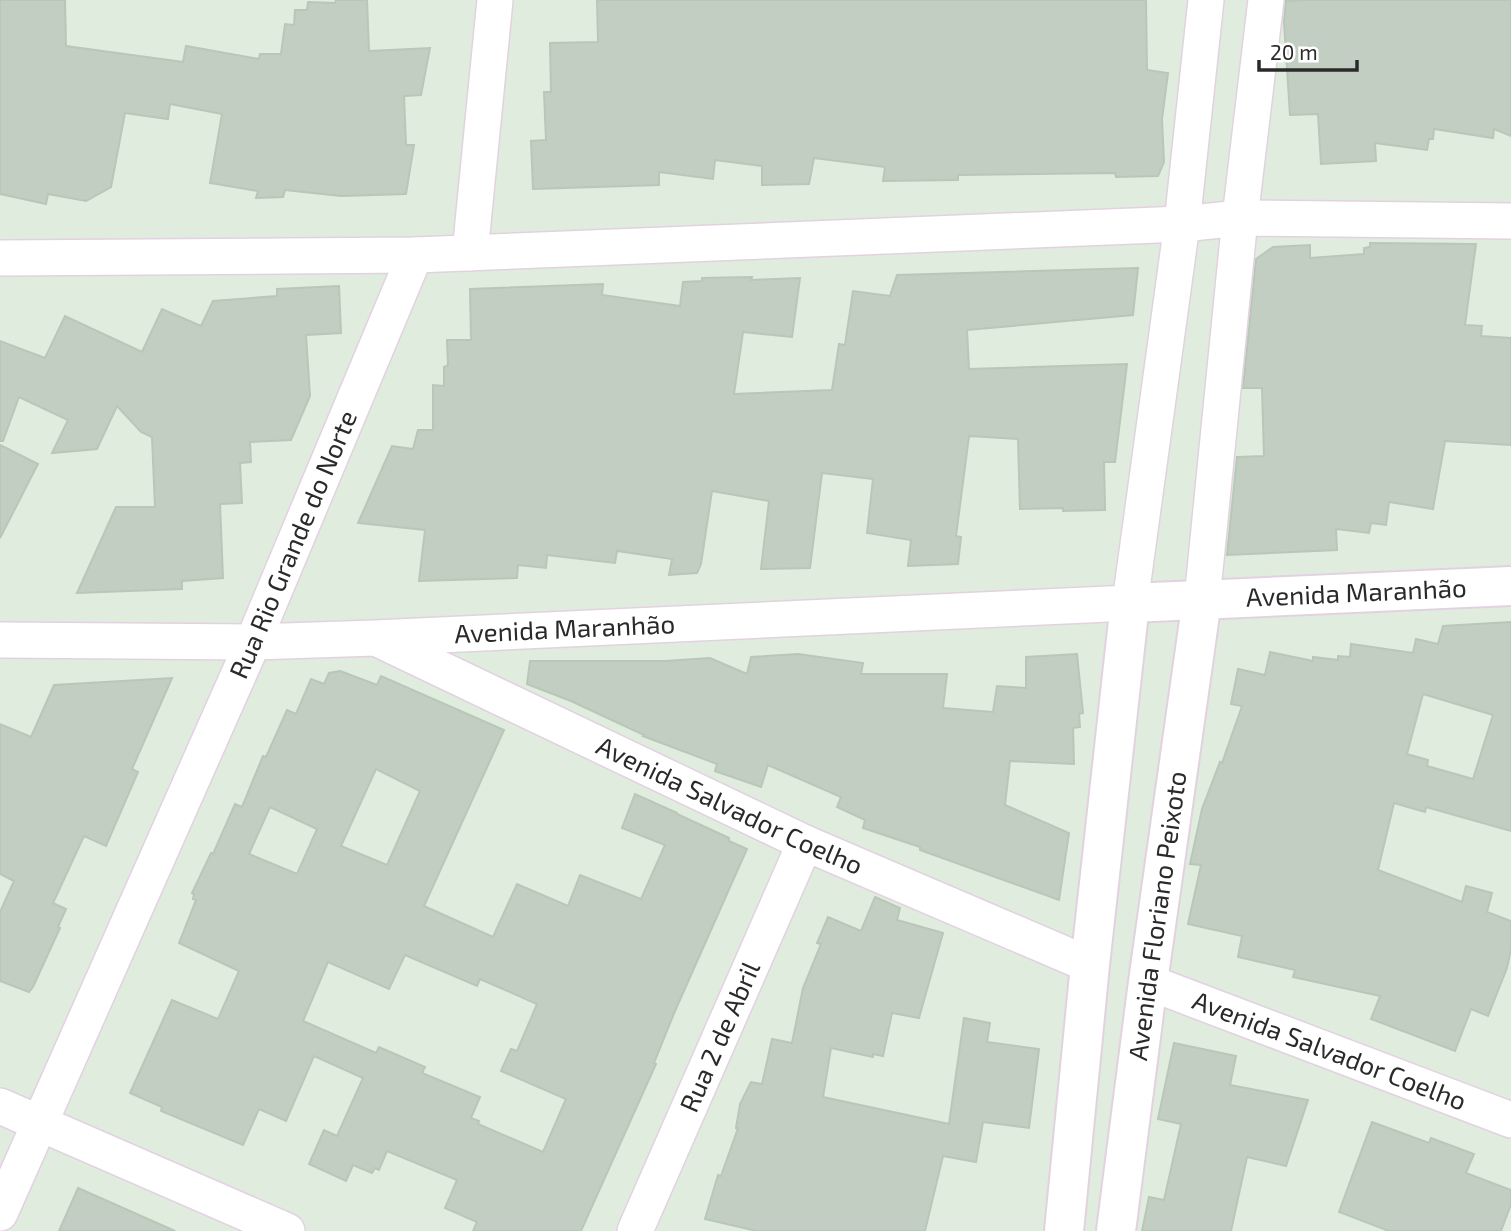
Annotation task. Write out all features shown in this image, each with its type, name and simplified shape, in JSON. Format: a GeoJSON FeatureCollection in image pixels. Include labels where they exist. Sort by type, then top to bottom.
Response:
{"type":"FeatureCollection","features":[{"type":"Feature","properties":{"kind":"street"},"geometry":{"type":"LineString","coordinates":[[470,253],[495,0]]}},
{"type":"Feature","properties":{"kind":"street"},"geometry":{"type":"LineString","coordinates":[[1064,1231],[1130,603],[1182,224],[1206,0]]}},
{"type":"Feature","properties":{"kind":"street","name":"Avenida Floriano Peixoto"},"geometry":{"type":"LineString","coordinates":[[1116,1231],[1202,600],[1240,218],[1266,0]]}},
{"type":"Feature","properties":{"kind":"street"},"geometry":{"type":"LineString","coordinates":[[0,258],[415,255],[1182,224],[1240,218],[1511,221]]}},
{"type":"Feature","properties":{"kind":"street","name":"Rua Rio Grande do Norte"},"geometry":{"type":"LineString","coordinates":[[0,1213],[253,642],[415,255]]}},
{"type":"Feature","properties":{"kind":"street","name":"Avenida Maranhão"},"geometry":{"type":"LineString","coordinates":[[1202,600],[1511,586]]}},
{"type":"Feature","properties":{"kind":"street"},"geometry":{"type":"LineString","coordinates":[[1130,603],[1202,600]]}},
{"type":"Feature","properties":{"kind":"street","name":"Avenida Maranhão"},"geometry":{"type":"LineString","coordinates":[[0,640],[253,642],[1130,603]]}},
{"type":"Feature","properties":{"kind":"street","name":"Avenida Salvador Coelho"},"geometry":{"type":"LineString","coordinates":[[375,638],[805,843],[1090,965]]}},
{"type":"Feature","properties":{"kind":"street","name":"Rua 2 de Abril"},"geometry":{"type":"LineString","coordinates":[[635,1231],[805,843]]}},
{"type":"Feature","properties":{"kind":"street","name":"Avenida Salvador Coelho"},"geometry":{"type":"LineString","coordinates":[[1148,982],[1511,1120]]}},
{"type":"Feature","properties":{"kind":"street"},"geometry":{"type":"LineString","coordinates":[[0,1106],[287,1231]]}},
{"type":"Feature","properties":{"kind":"building"},"geometry":{"type":"Polygon","coordinates":[[[0,0],[65,0],[66,46],[183,62],[186,46],[259,59],[260,54],[281,54],[285,24],[294,25],[295,10],[307,10],[308,2],[367,0],[369,51],[430,48],[421,95],[404,96],[406,145],[414,145],[406,194],[341,196],[285,190],[283,197],[256,198],[258,191],[210,183],[222,114],[170,104],[168,119],[125,113],[111,187],[86,201],[48,194],[46,204],[0,194],[0,0]]]}},
{"type":"Feature","properties":{"kind":"building"},"geometry":{"type":"Polygon","coordinates":[[[597,0],[1146,0],[1147,70],[1168,73],[1162,119],[1164,162],[1158,176],[1116,177],[1115,173],[958,175],[958,180],[883,181],[885,167],[814,158],[809,184],[762,185],[762,166],[715,160],[713,179],[659,172],[659,185],[533,189],[531,141],[546,140],[544,92],[551,92],[550,43],[598,42],[597,0]]]}},
{"type":"Feature","properties":{"kind":"building"},"geometry":{"type":"Polygon","coordinates":[[[1511,0],[1511,136],[1494,129],[1493,138],[1434,129],[1433,139],[1429,139],[1427,150],[1375,143],[1376,161],[1321,164],[1318,114],[1290,115],[1284,22],[1286,1],[1511,0]]]}},
{"type":"Feature","properties":{"kind":"building"},"geometry":{"type":"Polygon","coordinates":[[[1370,243],[1476,244],[1465,325],[1482,326],[1481,336],[1511,338],[1511,445],[1445,441],[1433,509],[1389,502],[1386,525],[1371,523],[1369,533],[1336,529],[1337,550],[1227,555],[1237,457],[1264,456],[1262,388],[1243,388],[1256,259],[1273,247],[1310,245],[1310,258],[1364,254],[1364,248],[1370,247],[1370,243]]]}},
{"type":"Feature","properties":{"kind":"building"},"geometry":{"type":"Polygon","coordinates":[[[1138,268],[1133,315],[967,330],[969,369],[1127,364],[1115,462],[1104,462],[1105,510],[1020,509],[1018,439],[969,436],[956,536],[961,537],[958,564],[908,566],[911,540],[867,533],[873,479],[822,473],[810,568],[761,569],[769,501],[712,491],[701,564],[697,573],[669,575],[672,559],[617,551],[615,563],[547,555],[546,568],[518,565],[517,578],[419,581],[425,530],[358,523],[392,446],[413,449],[418,430],[433,430],[433,385],[444,386],[444,367],[448,365],[447,340],[471,340],[470,289],[603,284],[602,295],[680,306],[683,282],[702,281],[702,278],[800,278],[792,337],[743,332],[734,394],[832,390],[839,344],[845,345],[853,291],[890,296],[897,275],[1138,268]]]}},
{"type":"Feature","properties":{"kind":"building"},"geometry":{"type":"Polygon","coordinates":[[[339,286],[341,333],[306,335],[310,396],[291,440],[250,442],[251,462],[240,463],[242,503],[220,504],[223,578],[182,581],[182,589],[77,593],[116,507],[155,507],[152,437],[141,432],[117,406],[97,449],[52,453],[68,420],[19,397],[3,441],[0,441],[0,341],[45,358],[65,316],[142,352],[162,309],[201,326],[213,301],[277,296],[277,289],[339,286]]]}},
{"type":"Feature","properties":{"kind":"building"},"geometry":{"type":"Polygon","coordinates":[[[0,445],[38,464],[0,538],[0,445]]]}},
{"type":"Feature","properties":{"kind":"building"},"geometry":{"type":"Polygon","coordinates":[[[1511,622],[1511,831],[1426,807],[1425,812],[1394,803],[1378,870],[1462,902],[1466,886],[1492,893],[1487,912],[1511,921],[1511,949],[1507,968],[1488,1016],[1471,1009],[1455,1051],[1371,1019],[1380,996],[1293,977],[1295,970],[1238,957],[1242,936],[1188,924],[1201,865],[1190,864],[1202,809],[1242,706],[1231,704],[1238,669],[1265,675],[1270,652],[1313,661],[1313,657],[1338,660],[1338,656],[1350,657],[1351,644],[1413,653],[1416,639],[1438,644],[1443,626],[1511,622]],[[1423,694],[1407,754],[1428,760],[1427,766],[1473,779],[1493,715],[1423,694]]]}},
{"type":"Feature","properties":{"kind":"building"},"geometry":{"type":"Polygon","coordinates":[[[798,654],[863,663],[861,674],[947,674],[943,708],[993,712],[997,686],[1026,688],[1026,657],[1077,654],[1083,713],[1079,714],[1080,727],[1073,728],[1074,764],[1010,761],[1005,805],[1069,833],[1059,900],[863,828],[865,820],[837,807],[841,797],[768,765],[761,787],[715,771],[717,764],[643,736],[571,701],[527,684],[530,661],[665,661],[710,658],[747,674],[751,657],[798,654]]]}},
{"type":"Feature","properties":{"kind":"building"},"geometry":{"type":"Polygon","coordinates":[[[340,671],[377,685],[381,676],[504,730],[424,906],[493,937],[517,884],[568,906],[580,875],[641,899],[665,845],[622,828],[635,794],[747,849],[675,1011],[654,1063],[656,1064],[581,1231],[473,1231],[477,1222],[445,1208],[457,1180],[387,1151],[379,1170],[375,1168],[372,1173],[353,1165],[346,1181],[309,1164],[324,1130],[337,1136],[363,1078],[314,1056],[286,1121],[259,1109],[243,1145],[161,1111],[162,1107],[130,1093],[172,1000],[218,1019],[239,971],[179,943],[196,900],[193,899],[192,893],[235,804],[242,807],[263,756],[266,757],[287,710],[296,714],[311,679],[324,684],[329,673],[340,671]],[[376,769],[341,846],[387,865],[420,791],[376,769]],[[270,807],[249,854],[297,874],[317,829],[270,807]],[[405,955],[389,989],[328,962],[303,1021],[376,1053],[379,1047],[425,1067],[422,1073],[480,1097],[471,1118],[479,1121],[478,1124],[543,1152],[566,1099],[501,1071],[511,1049],[517,1051],[537,1004],[480,979],[477,986],[405,955]]]}},
{"type":"Feature","properties":{"kind":"building"},"geometry":{"type":"Polygon","coordinates":[[[172,678],[132,769],[138,772],[106,846],[84,836],[53,903],[66,909],[33,987],[29,992],[0,981],[0,912],[14,881],[0,874],[0,724],[31,737],[54,685],[172,678]]]}},
{"type":"Feature","properties":{"kind":"building"},"geometry":{"type":"Polygon","coordinates":[[[875,897],[900,908],[897,920],[943,933],[919,1018],[892,1013],[883,1056],[873,1054],[873,1057],[831,1048],[823,1097],[949,1124],[964,1018],[990,1023],[987,1042],[1039,1049],[1029,1128],[983,1122],[976,1162],[943,1156],[925,1231],[757,1231],[705,1219],[718,1175],[721,1176],[738,1128],[740,1104],[751,1082],[762,1084],[772,1039],[792,1043],[803,988],[821,944],[817,943],[828,917],[861,931],[875,897]]]}},
{"type":"Feature","properties":{"kind":"building"},"geometry":{"type":"Polygon","coordinates":[[[1174,1043],[1236,1056],[1230,1085],[1308,1100],[1286,1166],[1247,1157],[1231,1231],[1142,1231],[1149,1197],[1164,1200],[1181,1124],[1158,1119],[1174,1043]]]}},
{"type":"Feature","properties":{"kind":"building"},"geometry":{"type":"Polygon","coordinates":[[[1372,1122],[1429,1143],[1431,1138],[1474,1154],[1466,1173],[1511,1190],[1511,1204],[1501,1231],[1389,1231],[1339,1212],[1372,1122]]]}},
{"type":"Feature","properties":{"kind":"building"},"geometry":{"type":"Polygon","coordinates":[[[78,1188],[175,1231],[59,1231],[78,1188]]]}}]}
